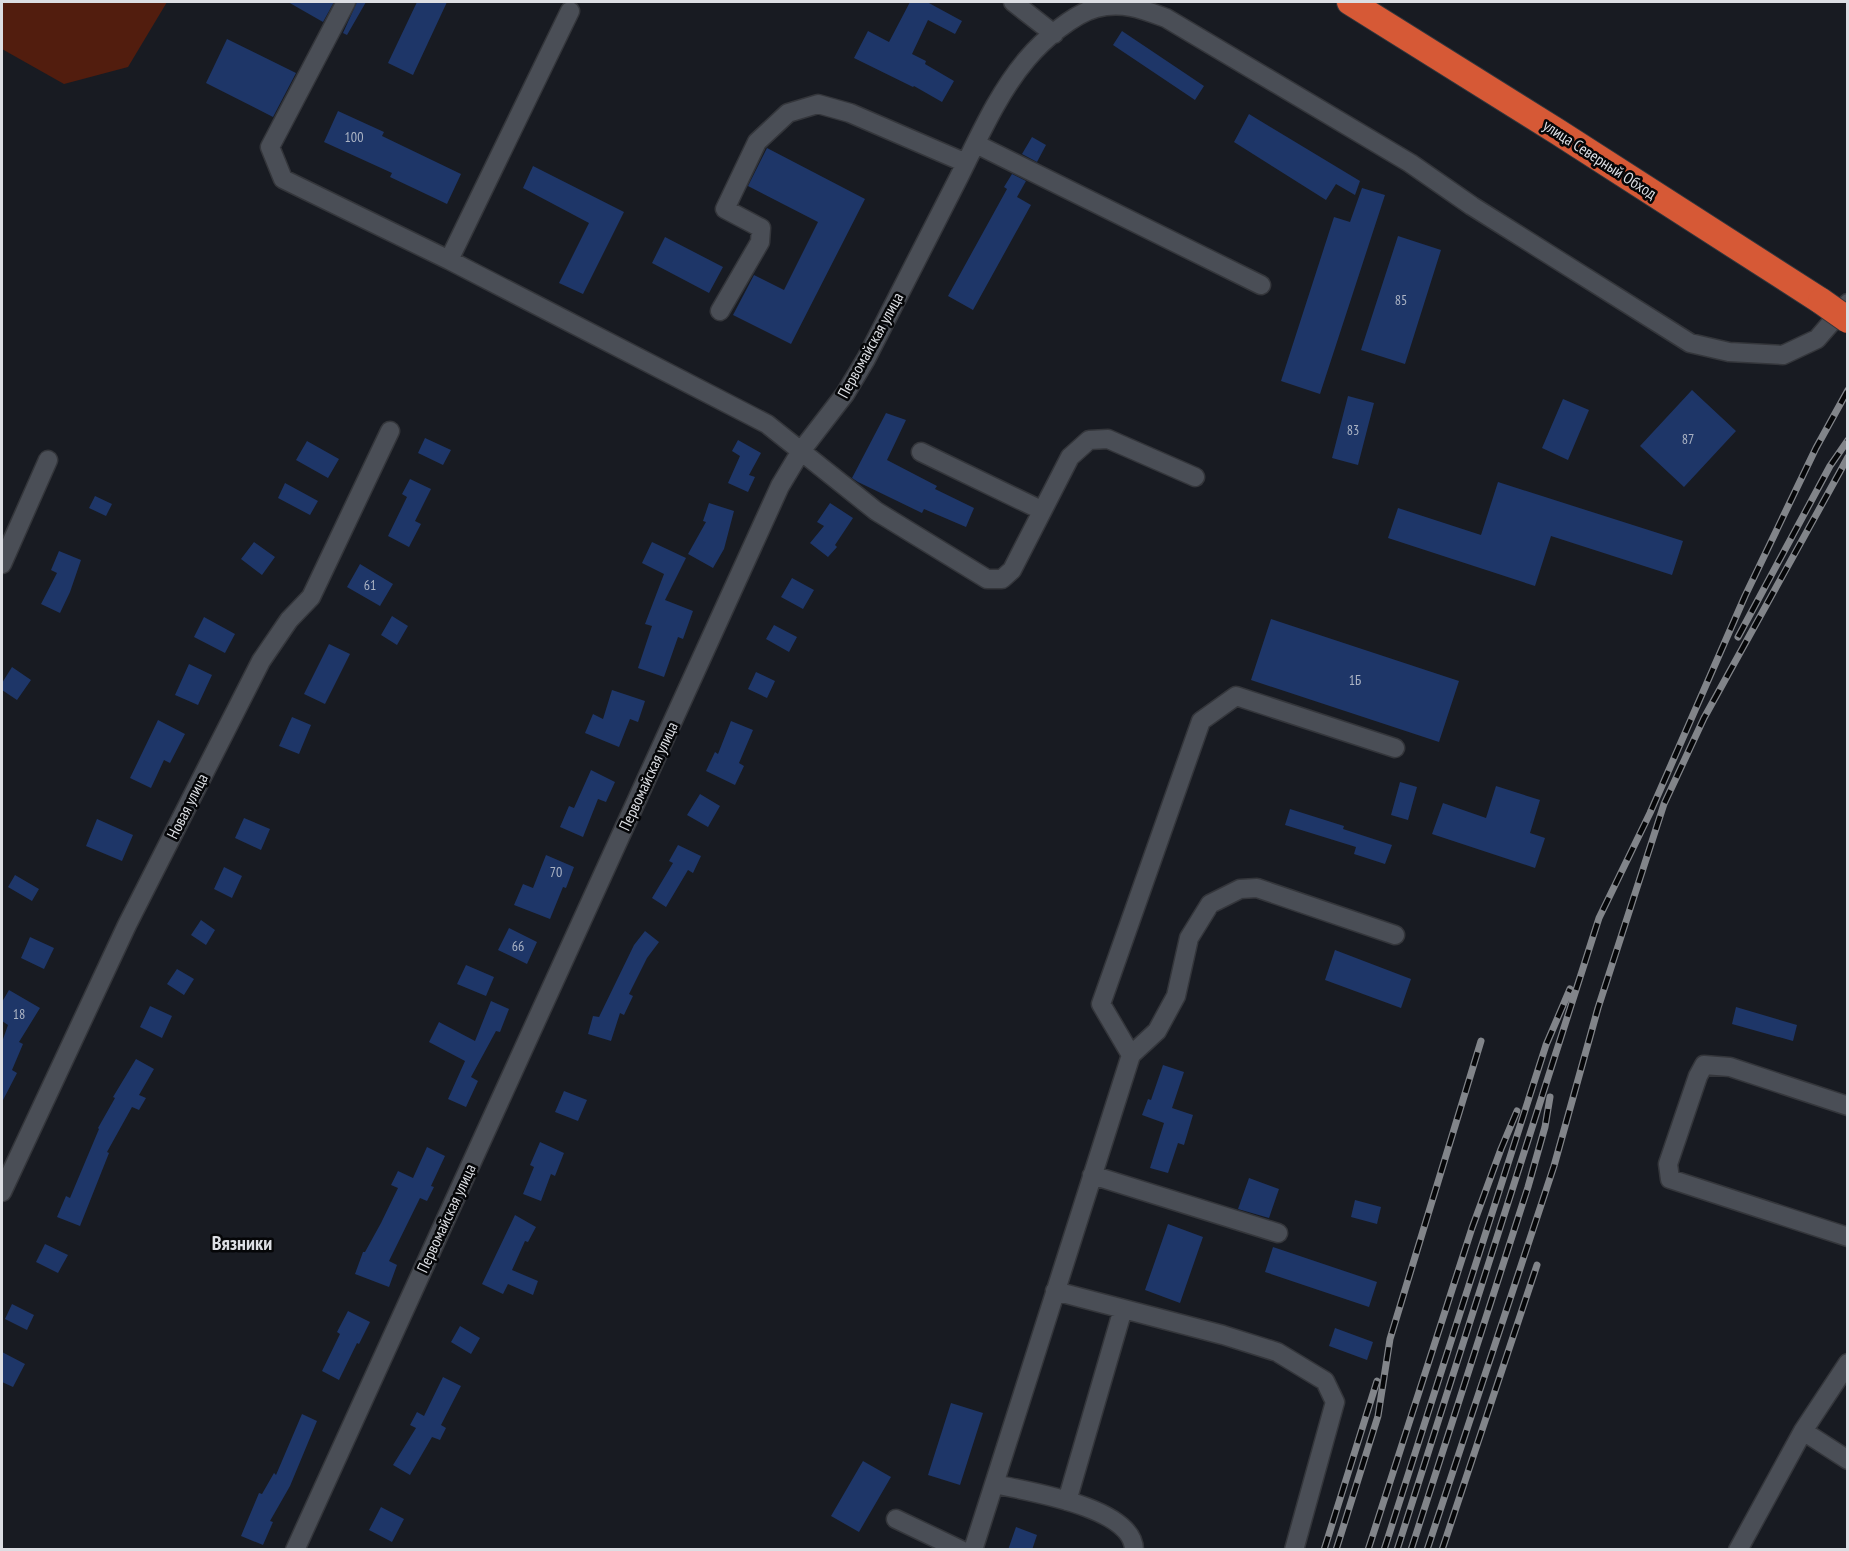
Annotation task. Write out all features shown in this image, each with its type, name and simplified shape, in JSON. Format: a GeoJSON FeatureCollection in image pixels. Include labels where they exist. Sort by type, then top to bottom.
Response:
{"type":"FeatureCollection","features":[{"type":"Feature","properties":{"kind":"highway","name":"улица Северный Обход"},"geometry":{"type":"LineString","coordinates":[[1350,2],[1558,132],[1848,320]]}},
{"type":"Feature","properties":{"kind":"street"},"geometry":{"type":"LineString","coordinates":[[346,2],[270,147],[283,179],[449,260],[766,424],[876,511],[987,579],[1002,579],[1012,570],[1070,457],[1089,440],[1108,439],[1195,477]]}},
{"type":"Feature","properties":{"kind":"street"},"geometry":{"type":"LineString","coordinates":[[1013,2],[1054,33]]}},
{"type":"Feature","properties":{"kind":"street"},"geometry":{"type":"LineString","coordinates":[[1095,5],[1136,6],[1166,18],[1410,163],[1472,206],[1690,343],[1729,352],[1783,355],[1817,339],[1848,303]]}},
{"type":"Feature","properties":{"kind":"street","name":"Первомайская улица"},"geometry":{"type":"LineString","coordinates":[[295,1550],[780,486],[801,451],[845,394],[866,359],[998,100],[1027,58],[1054,33],[1095,5]]}},
{"type":"Feature","properties":{"kind":"street"},"geometry":{"type":"LineString","coordinates":[[449,260],[570,12]]}},
{"type":"Feature","properties":{"kind":"street"},"geometry":{"type":"LineString","coordinates":[[720,311],[760,242],[761,228],[726,209],[757,142],[788,113],[818,104],[850,113],[966,163]]}},
{"type":"Feature","properties":{"kind":"street"},"geometry":{"type":"LineString","coordinates":[[976,144],[1261,285]]}},
{"type":"Feature","properties":{"kind":"street","name":"Новая улица"},"geometry":{"type":"LineString","coordinates":[[2,1192],[127,925],[261,661],[289,620],[311,597],[390,431]]}},
{"type":"Feature","properties":{"kind":"street"},"geometry":{"type":"LineString","coordinates":[[921,452],[1041,510]]}},
{"type":"Feature","properties":{"kind":"street"},"geometry":{"type":"LineString","coordinates":[[2,564],[48,460]]}},
{"type":"Feature","properties":{"kind":"street"},"geometry":{"type":"LineString","coordinates":[[1131,1055],[1101,1004],[1201,721],[1236,696],[1395,748]]}},
{"type":"Feature","properties":{"kind":"street"},"geometry":{"type":"LineString","coordinates":[[973,1550],[1131,1055],[1157,1031],[1176,996],[1189,938],[1210,904],[1240,889],[1257,888],[1395,935]]}},
{"type":"Feature","properties":{"kind":"street"},"geometry":{"type":"LineString","coordinates":[[1848,1106],[1730,1067],[1704,1065],[1698,1076],[1668,1164],[1670,1179],[1848,1238]]}},
{"type":"Feature","properties":{"kind":"street"},"geometry":{"type":"LineString","coordinates":[[1092,1175],[1278,1233]]}},
{"type":"Feature","properties":{"kind":"street"},"geometry":{"type":"LineString","coordinates":[[1055,1291],[1223,1335],[1277,1352],[1325,1381],[1335,1402],[1294,1550]]}},
{"type":"Feature","properties":{"kind":"street"},"geometry":{"type":"LineString","coordinates":[[1067,1501],[1123,1309]]}},
{"type":"Feature","properties":{"kind":"street"},"geometry":{"type":"LineString","coordinates":[[1738,1550],[1803,1431],[1848,1363]]}},
{"type":"Feature","properties":{"kind":"street"},"geometry":{"type":"LineString","coordinates":[[1803,1431],[1848,1460]]}},
{"type":"Feature","properties":{"kind":"street"},"geometry":{"type":"LineString","coordinates":[[994,1484],[1067,1501],[1118,1521],[1129,1534],[1135,1547],[1134,1550]]}},
{"type":"Feature","properties":{"kind":"street"},"geometry":{"type":"LineString","coordinates":[[896,1519],[961,1550]]}},
{"type":"Feature","properties":{"kind":"shaded area"},"geometry":{"type":"Polygon","coordinates":[[[2,2],[167,2],[128,67],[64,84],[2,49],[2,2]]]}},
{"type":"Feature","properties":{"kind":"building"},"geometry":{"type":"Polygon","coordinates":[[[288,2],[334,2],[323,22],[288,2]]]}},
{"type":"Feature","properties":{"kind":"building"},"geometry":{"type":"Polygon","coordinates":[[[357,2],[366,2],[347,35],[343,33],[357,2]]]}},
{"type":"Feature","properties":{"kind":"building"},"geometry":{"type":"Polygon","coordinates":[[[417,2],[447,2],[413,75],[388,63],[417,2]]]}},
{"type":"Feature","properties":{"kind":"building"},"geometry":{"type":"Polygon","coordinates":[[[910,2],[927,2],[962,21],[955,34],[928,20],[912,54],[954,81],[942,102],[854,58],[868,31],[889,42],[910,2]]]}},
{"type":"Feature","properties":{"kind":"building"},"geometry":{"type":"Polygon","coordinates":[[[1122,31],[1204,86],[1195,100],[1113,45],[1122,31]]]}},
{"type":"Feature","properties":{"kind":"building"},"geometry":{"type":"Polygon","coordinates":[[[227,39],[296,73],[273,117],[206,83],[227,39]]]}},
{"type":"Feature","properties":{"kind":"building"},"geometry":{"type":"Polygon","coordinates":[[[338,111],[384,132],[382,136],[461,174],[447,204],[390,177],[392,173],[324,142],[338,111]]]}},
{"type":"Feature","properties":{"kind":"building"},"geometry":{"type":"Polygon","coordinates":[[[1249,114],[1360,181],[1355,195],[1336,184],[1326,200],[1234,142],[1249,114]]]}},
{"type":"Feature","properties":{"kind":"building"},"geometry":{"type":"Polygon","coordinates":[[[1032,137],[1046,145],[1037,162],[1022,154],[1032,137]]]}},
{"type":"Feature","properties":{"kind":"building"},"geometry":{"type":"Polygon","coordinates":[[[767,148],[865,199],[791,344],[733,315],[754,275],[784,290],[818,222],[748,186],[767,148]]]}},
{"type":"Feature","properties":{"kind":"building"},"geometry":{"type":"Polygon","coordinates":[[[533,166],[624,212],[583,294],[559,283],[589,223],[523,188],[533,166]]]}},
{"type":"Feature","properties":{"kind":"building"},"geometry":{"type":"Polygon","coordinates":[[[1012,174],[1026,181],[1017,197],[1031,205],[973,310],[948,296],[1007,189],[1004,187],[1012,174]]]}},
{"type":"Feature","properties":{"kind":"building"},"geometry":{"type":"Polygon","coordinates":[[[1362,188],[1385,195],[1320,394],[1281,381],[1334,217],[1350,222],[1362,188]]]}},
{"type":"Feature","properties":{"kind":"building"},"geometry":{"type":"Polygon","coordinates":[[[1398,236],[1441,250],[1405,364],[1361,350],[1398,236]]]}},
{"type":"Feature","properties":{"kind":"building"},"geometry":{"type":"Polygon","coordinates":[[[665,237],[723,267],[709,293],[652,263],[665,237]]]}},
{"type":"Feature","properties":{"kind":"building"},"geometry":{"type":"Polygon","coordinates":[[[1692,390],[1736,431],[1684,487],[1640,446],[1692,390]]]}},
{"type":"Feature","properties":{"kind":"building"},"geometry":{"type":"Polygon","coordinates":[[[1348,396],[1374,403],[1358,465],[1332,458],[1348,396]]]}},
{"type":"Feature","properties":{"kind":"building"},"geometry":{"type":"Polygon","coordinates":[[[1563,399],[1589,410],[1568,460],[1542,448],[1563,399]]]}},
{"type":"Feature","properties":{"kind":"building"},"geometry":{"type":"Polygon","coordinates":[[[886,413],[906,420],[887,460],[937,486],[935,489],[974,508],[966,527],[924,509],[922,513],[852,478],[886,413]]]}},
{"type":"Feature","properties":{"kind":"building"},"geometry":{"type":"Polygon","coordinates":[[[425,438],[451,450],[443,465],[418,453],[425,438]]]}},
{"type":"Feature","properties":{"kind":"building"},"geometry":{"type":"Polygon","coordinates":[[[738,440],[761,453],[749,475],[755,477],[748,492],[728,483],[740,456],[732,451],[738,440]]]}},
{"type":"Feature","properties":{"kind":"building"},"geometry":{"type":"Polygon","coordinates":[[[307,441],[339,459],[328,478],[296,460],[307,441]]]}},
{"type":"Feature","properties":{"kind":"building"},"geometry":{"type":"Polygon","coordinates":[[[410,479],[431,489],[415,521],[421,524],[409,547],[388,536],[407,497],[402,494],[410,479]]]}},
{"type":"Feature","properties":{"kind":"building"},"geometry":{"type":"Polygon","coordinates":[[[1498,482],[1683,541],[1672,575],[1551,536],[1535,586],[1388,538],[1398,508],[1481,535],[1498,482]]]}},
{"type":"Feature","properties":{"kind":"building"},"geometry":{"type":"Polygon","coordinates":[[[285,483],[318,501],[310,515],[278,498],[285,483]]]}},
{"type":"Feature","properties":{"kind":"building"},"geometry":{"type":"Polygon","coordinates":[[[95,496],[112,504],[106,516],[89,508],[95,496]]]}},
{"type":"Feature","properties":{"kind":"building"},"geometry":{"type":"Polygon","coordinates":[[[709,503],[734,511],[724,549],[713,568],[688,554],[706,522],[703,521],[709,503]]]}},
{"type":"Feature","properties":{"kind":"building"},"geometry":{"type":"Polygon","coordinates":[[[830,503],[853,518],[835,545],[837,547],[828,557],[810,543],[824,526],[817,522],[830,503]]]}},
{"type":"Feature","properties":{"kind":"building"},"geometry":{"type":"Polygon","coordinates":[[[254,542],[275,557],[262,575],[241,559],[254,542]]]}},
{"type":"Feature","properties":{"kind":"building"},"geometry":{"type":"Polygon","coordinates":[[[652,542],[686,558],[665,600],[693,611],[683,639],[678,637],[664,677],[638,668],[652,626],[645,624],[664,574],[642,563],[652,542]]]}},
{"type":"Feature","properties":{"kind":"building"},"geometry":{"type":"Polygon","coordinates":[[[59,551],[81,560],[60,613],[41,604],[57,573],[51,570],[59,551]]]}},
{"type":"Feature","properties":{"kind":"building"},"geometry":{"type":"Polygon","coordinates":[[[360,564],[393,584],[380,606],[347,587],[360,564]]]}},
{"type":"Feature","properties":{"kind":"building"},"geometry":{"type":"Polygon","coordinates":[[[792,578],[814,590],[803,609],[781,597],[792,578]]]}},
{"type":"Feature","properties":{"kind":"building"},"geometry":{"type":"Polygon","coordinates":[[[392,616],[408,626],[397,645],[381,635],[392,616]]]}},
{"type":"Feature","properties":{"kind":"building"},"geometry":{"type":"Polygon","coordinates":[[[204,617],[235,634],[225,653],[194,637],[204,617]]]}},
{"type":"Feature","properties":{"kind":"building"},"geometry":{"type":"Polygon","coordinates":[[[1271,619],[1459,681],[1439,742],[1251,680],[1271,619]]]}},
{"type":"Feature","properties":{"kind":"building"},"geometry":{"type":"Polygon","coordinates":[[[774,625],[797,637],[789,652],[766,639],[774,625]]]}},
{"type":"Feature","properties":{"kind":"building"},"geometry":{"type":"Polygon","coordinates":[[[329,644],[350,654],[325,704],[304,694],[329,644]]]}},
{"type":"Feature","properties":{"kind":"building"},"geometry":{"type":"Polygon","coordinates":[[[189,664],[212,675],[198,705],[175,695],[189,664]]]}},
{"type":"Feature","properties":{"kind":"building"},"geometry":{"type":"Polygon","coordinates":[[[12,667],[31,680],[17,700],[2,690],[2,683],[12,667]]]}},
{"type":"Feature","properties":{"kind":"building"},"geometry":{"type":"Polygon","coordinates":[[[756,672],[775,681],[767,698],[748,689],[756,672]]]}},
{"type":"Feature","properties":{"kind":"building"},"geometry":{"type":"Polygon","coordinates":[[[612,690],[645,701],[638,722],[630,719],[619,747],[585,733],[593,714],[603,719],[612,690]]]}},
{"type":"Feature","properties":{"kind":"building"},"geometry":{"type":"Polygon","coordinates":[[[292,717],[311,725],[299,754],[279,746],[292,717]]]}},
{"type":"Feature","properties":{"kind":"building"},"geometry":{"type":"Polygon","coordinates":[[[158,720],[185,734],[170,763],[164,760],[151,788],[130,778],[158,720]]]}},
{"type":"Feature","properties":{"kind":"building"},"geometry":{"type":"Polygon","coordinates":[[[731,721],[753,730],[739,763],[744,766],[735,785],[706,771],[715,752],[718,754],[731,721]]]}},
{"type":"Feature","properties":{"kind":"building"},"geometry":{"type":"Polygon","coordinates":[[[591,770],[615,782],[606,802],[598,799],[583,837],[560,827],[569,806],[574,808],[591,770]]]}},
{"type":"Feature","properties":{"kind":"building"},"geometry":{"type":"Polygon","coordinates":[[[1400,782],[1417,787],[1408,820],[1391,815],[1400,782]]]}},
{"type":"Feature","properties":{"kind":"building"},"geometry":{"type":"Polygon","coordinates":[[[1496,786],[1540,800],[1530,833],[1545,838],[1535,868],[1432,834],[1443,803],[1486,818],[1496,786]]]}},
{"type":"Feature","properties":{"kind":"building"},"geometry":{"type":"Polygon","coordinates":[[[700,794],[720,806],[708,827],[687,815],[700,794]]]}},
{"type":"Feature","properties":{"kind":"building"},"geometry":{"type":"Polygon","coordinates":[[[1290,809],[1344,826],[1343,829],[1392,845],[1385,864],[1354,854],[1356,847],[1285,825],[1290,809]]]}},
{"type":"Feature","properties":{"kind":"building"},"geometry":{"type":"Polygon","coordinates":[[[244,818],[270,829],[261,850],[235,838],[244,818]]]}},
{"type":"Feature","properties":{"kind":"building"},"geometry":{"type":"Polygon","coordinates":[[[97,819],[133,835],[122,861],[86,846],[97,819]]]}},
{"type":"Feature","properties":{"kind":"building"},"geometry":{"type":"Polygon","coordinates":[[[678,845],[701,856],[693,873],[688,870],[666,907],[652,898],[673,863],[669,861],[678,845]]]}},
{"type":"Feature","properties":{"kind":"building"},"geometry":{"type":"Polygon","coordinates":[[[546,855],[574,867],[550,919],[514,905],[523,884],[533,888],[546,855]]]}},
{"type":"Feature","properties":{"kind":"building"},"geometry":{"type":"Polygon","coordinates":[[[224,867],[242,876],[232,898],[214,889],[224,867]]]}},
{"type":"Feature","properties":{"kind":"building"},"geometry":{"type":"Polygon","coordinates":[[[15,875],[39,889],[32,901],[8,887],[15,875]]]}},
{"type":"Feature","properties":{"kind":"building"},"geometry":{"type":"Polygon","coordinates":[[[201,920],[215,930],[206,945],[191,935],[201,920]]]}},
{"type":"Feature","properties":{"kind":"building"},"geometry":{"type":"Polygon","coordinates":[[[509,928],[537,942],[527,964],[498,950],[509,928]]]}},
{"type":"Feature","properties":{"kind":"building"},"geometry":{"type":"Polygon","coordinates":[[[645,931],[659,942],[647,958],[629,994],[633,996],[624,1015],[620,1013],[611,1041],[588,1034],[593,1016],[599,1017],[634,945],[645,931]]]}},
{"type":"Feature","properties":{"kind":"building"},"geometry":{"type":"Polygon","coordinates":[[[30,937],[54,948],[44,969],[21,958],[30,937]]]}},
{"type":"Feature","properties":{"kind":"building"},"geometry":{"type":"Polygon","coordinates":[[[1335,950],[1411,979],[1401,1008],[1325,980],[1335,950]]]}},
{"type":"Feature","properties":{"kind":"building"},"geometry":{"type":"Polygon","coordinates":[[[466,965],[494,977],[486,996],[457,984],[466,965]]]}},
{"type":"Feature","properties":{"kind":"building"},"geometry":{"type":"Polygon","coordinates":[[[177,969],[194,979],[184,995],[167,984],[177,969]]]}},
{"type":"Feature","properties":{"kind":"building"},"geometry":{"type":"Polygon","coordinates":[[[9,990],[40,1008],[19,1042],[23,1044],[12,1070],[17,1073],[2,1102],[2,1042],[8,1025],[2,1021],[2,1002],[9,990]]]}},
{"type":"Feature","properties":{"kind":"building"},"geometry":{"type":"Polygon","coordinates":[[[491,1001],[509,1009],[500,1032],[496,1031],[471,1077],[478,1081],[466,1107],[448,1099],[465,1061],[429,1042],[439,1022],[475,1041],[491,1001]]]}},
{"type":"Feature","properties":{"kind":"building"},"geometry":{"type":"Polygon","coordinates":[[[150,1006],[172,1016],[162,1038],[140,1027],[150,1006]]]}},
{"type":"Feature","properties":{"kind":"building"},"geometry":{"type":"Polygon","coordinates":[[[1736,1007],[1797,1025],[1793,1041],[1732,1024],[1736,1007]]]}},
{"type":"Feature","properties":{"kind":"building"},"geometry":{"type":"Polygon","coordinates":[[[136,1059],[154,1069],[139,1095],[146,1098],[139,1110],[132,1107],[107,1152],[109,1153],[80,1226],[57,1217],[66,1196],[70,1198],[98,1128],[115,1098],[113,1097],[136,1059]]]}},
{"type":"Feature","properties":{"kind":"building"},"geometry":{"type":"Polygon","coordinates":[[[1163,1065],[1184,1072],[1172,1108],[1193,1115],[1184,1145],[1178,1143],[1168,1173],[1150,1168],[1164,1123],[1142,1115],[1148,1099],[1151,1100],[1163,1065]]]}},
{"type":"Feature","properties":{"kind":"building"},"geometry":{"type":"Polygon","coordinates":[[[564,1091],[587,1100],[578,1121],[555,1112],[564,1091]]]}},
{"type":"Feature","properties":{"kind":"building"},"geometry":{"type":"Polygon","coordinates":[[[540,1142],[564,1153],[555,1176],[551,1174],[541,1201],[523,1194],[534,1167],[530,1165],[540,1142]]]}},
{"type":"Feature","properties":{"kind":"building"},"geometry":{"type":"Polygon","coordinates":[[[427,1147],[445,1156],[431,1186],[434,1187],[427,1201],[420,1198],[389,1261],[397,1265],[389,1287],[355,1274],[363,1252],[381,1223],[398,1188],[391,1185],[398,1171],[413,1178],[427,1147]]]}},
{"type":"Feature","properties":{"kind":"building"},"geometry":{"type":"Polygon","coordinates":[[[1249,1178],[1279,1189],[1269,1218],[1238,1209],[1249,1178]]]}},
{"type":"Feature","properties":{"kind":"building"},"geometry":{"type":"Polygon","coordinates":[[[1355,1200],[1381,1207],[1377,1224],[1351,1217],[1355,1200]]]}},
{"type":"Feature","properties":{"kind":"building"},"geometry":{"type":"Polygon","coordinates":[[[515,1215],[536,1227],[528,1242],[525,1241],[512,1270],[538,1281],[533,1295],[508,1284],[503,1294],[482,1284],[515,1215]]]}},
{"type":"Feature","properties":{"kind":"building"},"geometry":{"type":"Polygon","coordinates":[[[1168,1224],[1203,1237],[1180,1303],[1145,1290],[1168,1224]]]}},
{"type":"Feature","properties":{"kind":"building"},"geometry":{"type":"Polygon","coordinates":[[[45,1244],[68,1255],[58,1273],[36,1262],[45,1244]]]}},
{"type":"Feature","properties":{"kind":"building"},"geometry":{"type":"Polygon","coordinates":[[[1273,1247],[1377,1282],[1369,1307],[1265,1272],[1273,1247]]]}},
{"type":"Feature","properties":{"kind":"building"},"geometry":{"type":"Polygon","coordinates":[[[12,1304],[34,1315],[27,1330],[5,1319],[12,1304]]]}},
{"type":"Feature","properties":{"kind":"building"},"geometry":{"type":"Polygon","coordinates":[[[348,1311],[370,1322],[339,1380],[322,1371],[340,1334],[337,1332],[348,1311]]]}},
{"type":"Feature","properties":{"kind":"building"},"geometry":{"type":"Polygon","coordinates":[[[460,1326],[480,1338],[471,1354],[451,1342],[460,1326]]]}},
{"type":"Feature","properties":{"kind":"building"},"geometry":{"type":"Polygon","coordinates":[[[1335,1328],[1373,1342],[1367,1360],[1329,1346],[1335,1328]]]}},
{"type":"Feature","properties":{"kind":"building"},"geometry":{"type":"Polygon","coordinates":[[[2,1352],[25,1364],[13,1387],[2,1382],[2,1352]]]}},
{"type":"Feature","properties":{"kind":"building"},"geometry":{"type":"Polygon","coordinates":[[[443,1377],[461,1386],[441,1425],[446,1428],[440,1440],[432,1437],[410,1475],[393,1465],[416,1428],[410,1425],[417,1412],[424,1416],[443,1377]]]}},
{"type":"Feature","properties":{"kind":"building"},"geometry":{"type":"Polygon","coordinates":[[[951,1403],[983,1413],[960,1485],[928,1475],[951,1403]]]}},
{"type":"Feature","properties":{"kind":"building"},"geometry":{"type":"Polygon","coordinates":[[[302,1414],[317,1421],[290,1486],[270,1521],[273,1522],[263,1545],[241,1536],[259,1493],[262,1494],[274,1473],[276,1475],[302,1414]]]}},
{"type":"Feature","properties":{"kind":"building"},"geometry":{"type":"Polygon","coordinates":[[[863,1461],[891,1477],[859,1532],[831,1516],[863,1461]]]}},
{"type":"Feature","properties":{"kind":"building"},"geometry":{"type":"Polygon","coordinates":[[[381,1507],[404,1519],[392,1542],[369,1530],[381,1507]]]}},
{"type":"Feature","properties":{"kind":"building"},"geometry":{"type":"Polygon","coordinates":[[[1016,1527],[1037,1535],[1032,1550],[1008,1550],[1016,1527]]]}},
{"type":"Feature","properties":{"kind":"railway"},"geometry":{"type":"LineString","coordinates":[[1397,1550],[1599,918],[1650,813],[1745,596],[1816,448],[1848,390]]}},
{"type":"Feature","properties":{"kind":"railway"},"geometry":{"type":"LineString","coordinates":[[1738,637],[1830,466],[1848,440]]}},
{"type":"Feature","properties":{"kind":"railway"},"geometry":{"type":"LineString","coordinates":[[1427,1550],[1554,1166],[1598,1008],[1664,804],[1704,718],[1848,457]]}},
{"type":"Feature","properties":{"kind":"railway"},"geometry":{"type":"LineString","coordinates":[[1384,1550],[1546,1045],[1570,989]]}},
{"type":"Feature","properties":{"kind":"railway"},"geometry":{"type":"LineString","coordinates":[[1336,1550],[1378,1416],[1390,1339],[1481,1041]]}},
{"type":"Feature","properties":{"kind":"railway"},"geometry":{"type":"LineString","coordinates":[[1411,1550],[1528,1187],[1545,1127],[1550,1097]]}},
{"type":"Feature","properties":{"kind":"railway"},"geometry":{"type":"LineString","coordinates":[[1368,1550],[1472,1228],[1517,1111]]}},
{"type":"Feature","properties":{"kind":"railway"},"geometry":{"type":"LineString","coordinates":[[1442,1550],[1537,1265]]}},
{"type":"Feature","properties":{"kind":"railway"},"geometry":{"type":"LineString","coordinates":[[1324,1550],[1377,1381]]}},
{"type":"Feature","properties":{"kind":"district","name":"Вязники"},"geometry":{"type":"Point","coordinates":[242,1243]}}]}
